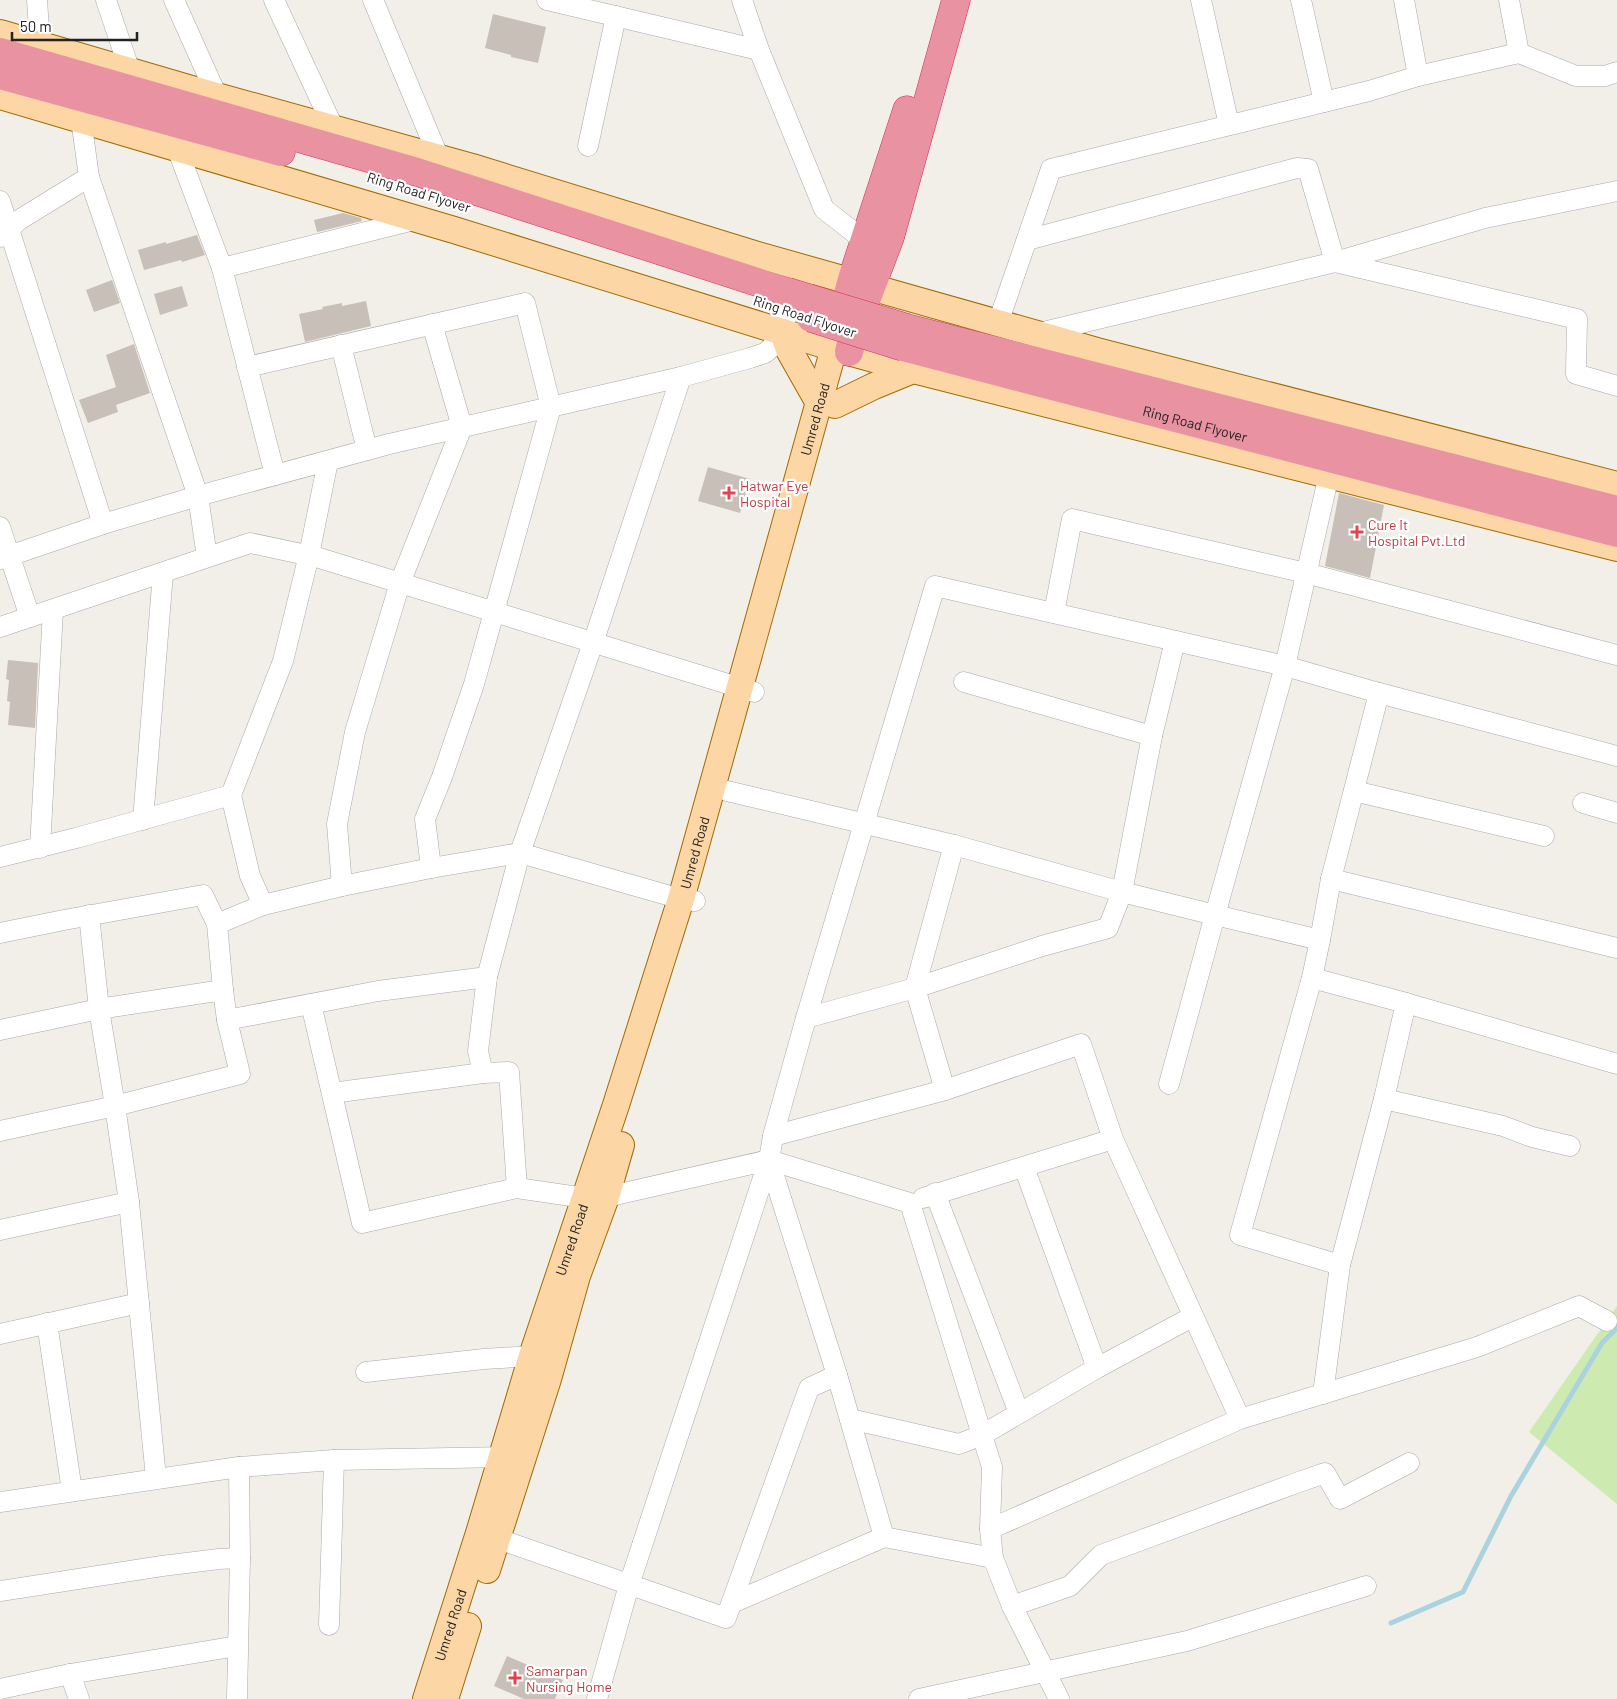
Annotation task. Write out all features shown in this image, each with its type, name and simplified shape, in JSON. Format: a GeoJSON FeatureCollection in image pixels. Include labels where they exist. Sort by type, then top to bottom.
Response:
{"type":"FeatureCollection","features":[{"type":"Feature","properties":{"kind":"highway"},"geometry":{"type":"LineString","coordinates":[[842,350],[854,332],[865,241],[942,0]]}},
{"type":"Feature","properties":{"kind":"highway"},"geometry":{"type":"LineString","coordinates":[[861,285],[890,237],[956,0]]}},
{"type":"Feature","properties":{"kind":"highway","name":"Ring Road Flyover"},"geometry":{"type":"LineString","coordinates":[[0,52],[417,172],[784,316]]}},
{"type":"Feature","properties":{"kind":"highway","name":"Ring Road Flyover"},"geometry":{"type":"LineString","coordinates":[[0,75],[411,188],[784,316],[1617,533]]}},
{"type":"Feature","properties":{"kind":"highway","name":"Ring Road Flyover"},"geometry":{"type":"LineString","coordinates":[[908,348],[1617,510]]}},
{"type":"Feature","properties":{"kind":"main road"},"geometry":{"type":"LineString","coordinates":[[0,33],[439,158],[810,270],[1035,334],[1617,485]]}},
{"type":"Feature","properties":{"kind":"main road"},"geometry":{"type":"LineString","coordinates":[[0,96],[418,219],[784,316],[842,350],[908,348],[1329,475],[1617,548]]}},
{"type":"Feature","properties":{"kind":"main road"},"geometry":{"type":"LineString","coordinates":[[784,316],[789,350],[827,404],[874,386],[908,348]]}},
{"type":"Feature","properties":{"kind":"main road","name":"Umred Road"},"geometry":{"type":"LineString","coordinates":[[426,1699],[488,1536],[513,1457],[532,1356],[595,1198],[688,900],[842,350]]}},
{"type":"Feature","properties":{"kind":"main road"},"geometry":{"type":"LineString","coordinates":[[688,900],[727,791],[744,735],[747,690]]}},
{"type":"Feature","properties":{"kind":"main road"},"geometry":{"type":"LineString","coordinates":[[513,1457],[548,1379],[577,1276],[595,1198]]}},
{"type":"Feature","properties":{"kind":"main road"},"geometry":{"type":"LineString","coordinates":[[445,1699],[488,1536]]}},
{"type":"Feature","properties":{"kind":"street"},"geometry":{"type":"LineString","coordinates":[[37,0],[40,44]]}},
{"type":"Feature","properties":{"kind":"street"},"geometry":{"type":"LineString","coordinates":[[106,0],[130,71]]}},
{"type":"Feature","properties":{"kind":"street"},"geometry":{"type":"LineString","coordinates":[[174,0],[217,96]]}},
{"type":"Feature","properties":{"kind":"street"},"geometry":{"type":"LineString","coordinates":[[274,0],[334,129]]}},
{"type":"Feature","properties":{"kind":"street"},"geometry":{"type":"LineString","coordinates":[[373,0],[439,158]]}},
{"type":"Feature","properties":{"kind":"street"},"geometry":{"type":"LineString","coordinates":[[547,0],[595,4],[616,16],[759,50]]}},
{"type":"Feature","properties":{"kind":"street"},"geometry":{"type":"LineString","coordinates":[[742,0],[759,50],[824,209],[865,241]]}},
{"type":"Feature","properties":{"kind":"street"},"geometry":{"type":"LineString","coordinates":[[1200,0],[1229,126]]}},
{"type":"Feature","properties":{"kind":"street"},"geometry":{"type":"LineString","coordinates":[[1301,0],[1324,102]]}},
{"type":"Feature","properties":{"kind":"street"},"geometry":{"type":"LineString","coordinates":[[1404,0],[1418,76]]}},
{"type":"Feature","properties":{"kind":"street"},"geometry":{"type":"LineString","coordinates":[[1509,0],[1519,53]]}},
{"type":"Feature","properties":{"kind":"street"},"geometry":{"type":"LineString","coordinates":[[588,146],[616,16]]}},
{"type":"Feature","properties":{"kind":"street"},"geometry":{"type":"LineString","coordinates":[[998,323],[1051,169],[1369,91],[1418,76],[1519,53],[1576,76],[1606,76],[1617,72]]}},
{"type":"Feature","properties":{"kind":"street"},"geometry":{"type":"LineString","coordinates":[[81,119],[89,177],[198,496],[207,557]]}},
{"type":"Feature","properties":{"kind":"street"},"geometry":{"type":"LineString","coordinates":[[177,148],[222,268],[275,475]]}},
{"type":"Feature","properties":{"kind":"street"},"geometry":{"type":"LineString","coordinates":[[1027,240],[1297,168],[1308,169],[1335,262]]}},
{"type":"Feature","properties":{"kind":"street"},"geometry":{"type":"LineString","coordinates":[[4,233],[19,220],[89,177]]}},
{"type":"Feature","properties":{"kind":"street"},"geometry":{"type":"LineString","coordinates":[[1035,334],[1335,262],[1485,218],[1617,191]]}},
{"type":"Feature","properties":{"kind":"street"},"geometry":{"type":"LineString","coordinates":[[0,201],[4,233],[103,524]]}},
{"type":"Feature","properties":{"kind":"street"},"geometry":{"type":"LineString","coordinates":[[222,268],[418,219]]}},
{"type":"Feature","properties":{"kind":"street"},"geometry":{"type":"LineString","coordinates":[[1335,262],[1577,319],[1576,374],[1617,386]]}},
{"type":"Feature","properties":{"kind":"street"},"geometry":{"type":"LineString","coordinates":[[5,557],[103,524],[328,460],[681,377],[765,353],[772,347],[784,316],[810,270]]}},
{"type":"Feature","properties":{"kind":"street"},"geometry":{"type":"LineString","coordinates":[[247,367],[525,303],[551,408],[474,684],[442,777],[425,819],[431,868]]}},
{"type":"Feature","properties":{"kind":"street"},"geometry":{"type":"LineString","coordinates":[[342,886],[337,824],[355,732],[400,583],[462,427],[432,324]]}},
{"type":"Feature","properties":{"kind":"street"},"geometry":{"type":"LineString","coordinates":[[341,345],[367,450]]}},
{"type":"Feature","properties":{"kind":"street"},"geometry":{"type":"LineString","coordinates":[[483,1073],[478,1052],[487,977],[520,853],[593,643],[681,377]]}},
{"type":"Feature","properties":{"kind":"street"},"geometry":{"type":"LineString","coordinates":[[263,906],[250,876],[231,795],[283,661],[309,555],[328,460]]}},
{"type":"Feature","properties":{"kind":"street"},"geometry":{"type":"LineString","coordinates":[[1169,1084],[1285,666],[1329,475]]}},
{"type":"Feature","properties":{"kind":"street"},"geometry":{"type":"LineString","coordinates":[[1054,613],[1072,518],[1306,573],[1617,655]]}},
{"type":"Feature","properties":{"kind":"street"},"geometry":{"type":"LineString","coordinates":[[0,527],[5,557],[30,617]]}},
{"type":"Feature","properties":{"kind":"street"},"geometry":{"type":"LineString","coordinates":[[0,627],[250,543],[309,555],[747,690]]}},
{"type":"Feature","properties":{"kind":"street"},"geometry":{"type":"LineString","coordinates":[[143,820],[164,573]]}},
{"type":"Feature","properties":{"kind":"street"},"geometry":{"type":"LineString","coordinates":[[597,1699],[629,1585],[769,1160],[773,1136],[806,1018],[935,586],[1285,666],[1617,756]]}},
{"type":"Feature","properties":{"kind":"street"},"geometry":{"type":"LineString","coordinates":[[40,848],[53,610]]}},
{"type":"Feature","properties":{"kind":"street"},"geometry":{"type":"LineString","coordinates":[[806,1018],[915,988],[1042,946],[1108,928],[1122,892],[1152,736],[1176,641]]}},
{"type":"Feature","properties":{"kind":"street"},"geometry":{"type":"LineString","coordinates":[[964,682],[1152,736]]}},
{"type":"Feature","properties":{"kind":"street"},"geometry":{"type":"LineString","coordinates":[[1340,1266],[1240,1234],[1312,978],[1331,879],[1379,693]]}},
{"type":"Feature","properties":{"kind":"street"},"geometry":{"type":"LineString","coordinates":[[727,791],[954,845],[1122,892],[1320,940]]}},
{"type":"Feature","properties":{"kind":"street"},"geometry":{"type":"LineString","coordinates":[[1354,791],[1544,836]]}},
{"type":"Feature","properties":{"kind":"street"},"geometry":{"type":"LineString","coordinates":[[0,858],[231,795]]}},
{"type":"Feature","properties":{"kind":"street"},"geometry":{"type":"LineString","coordinates":[[1583,803],[1617,813]]}},
{"type":"Feature","properties":{"kind":"street"},"geometry":{"type":"LineString","coordinates":[[945,1090],[915,988],[954,845]]}},
{"type":"Feature","properties":{"kind":"street"},"geometry":{"type":"LineString","coordinates":[[217,924],[263,906],[342,886],[520,853],[688,900]]}},
{"type":"Feature","properties":{"kind":"street"},"geometry":{"type":"LineString","coordinates":[[1331,879],[1617,948]]}},
{"type":"Feature","properties":{"kind":"street"},"geometry":{"type":"LineString","coordinates":[[0,933],[202,895],[217,924],[227,1020],[240,1074],[115,1106],[0,1131]]}},
{"type":"Feature","properties":{"kind":"street"},"geometry":{"type":"LineString","coordinates":[[89,915],[100,1008],[129,1202],[156,1478]]}},
{"type":"Feature","properties":{"kind":"street"},"geometry":{"type":"LineString","coordinates":[[227,1020],[378,990],[487,977]]}},
{"type":"Feature","properties":{"kind":"street"},"geometry":{"type":"LineString","coordinates":[[1312,978],[1406,1002],[1617,1064]]}},
{"type":"Feature","properties":{"kind":"street"},"geometry":{"type":"LineString","coordinates":[[0,1030],[100,1008],[223,990]]}},
{"type":"Feature","properties":{"kind":"street"},"geometry":{"type":"LineString","coordinates":[[1323,1394],[1340,1266],[1384,1099],[1406,1002]]}},
{"type":"Feature","properties":{"kind":"street"},"geometry":{"type":"LineString","coordinates":[[312,1004],[362,1223],[518,1188],[595,1198],[769,1160],[910,1203],[1113,1139]]}},
{"type":"Feature","properties":{"kind":"street"},"geometry":{"type":"LineString","coordinates":[[773,1136],[945,1090],[1081,1044],[1113,1139],[1240,1419]]}},
{"type":"Feature","properties":{"kind":"street"},"geometry":{"type":"LineString","coordinates":[[332,1093],[483,1073],[509,1072],[518,1188]]}},
{"type":"Feature","properties":{"kind":"street"},"geometry":{"type":"LineString","coordinates":[[1384,1099],[1503,1126],[1532,1137],[1570,1146]]}},
{"type":"Feature","properties":{"kind":"street"},"geometry":{"type":"LineString","coordinates":[[769,1160],[837,1375],[884,1537]]}},
{"type":"Feature","properties":{"kind":"street"},"geometry":{"type":"LineString","coordinates":[[1024,1167],[1097,1368]]}},
{"type":"Feature","properties":{"kind":"street"},"geometry":{"type":"LineString","coordinates":[[935,1194],[1019,1413]]}},
{"type":"Feature","properties":{"kind":"street"},"geometry":{"type":"LineString","coordinates":[[0,1230],[129,1202]]}},
{"type":"Feature","properties":{"kind":"street"},"geometry":{"type":"LineString","coordinates":[[910,1203],[992,1467],[990,1529],[994,1558],[1012,1606],[1059,1699]]}},
{"type":"Feature","properties":{"kind":"street"},"geometry":{"type":"LineString","coordinates":[[0,1334],[139,1303]]}},
{"type":"Feature","properties":{"kind":"street"},"geometry":{"type":"LineString","coordinates":[[990,1529],[1240,1419],[1477,1347],[1579,1306],[1607,1321]]}},
{"type":"Feature","properties":{"kind":"street"},"geometry":{"type":"LineString","coordinates":[[850,1419],[959,1444],[982,1435],[1097,1368],[1192,1316]]}},
{"type":"Feature","properties":{"kind":"street"},"geometry":{"type":"LineString","coordinates":[[47,1324],[72,1491]]}},
{"type":"Feature","properties":{"kind":"street"},"geometry":{"type":"LineString","coordinates":[[366,1372],[484,1359],[532,1356]]}},
{"type":"Feature","properties":{"kind":"street"},"geometry":{"type":"LineString","coordinates":[[488,1536],[726,1618],[809,1388],[837,1375]]}},
{"type":"Feature","properties":{"kind":"street"},"geometry":{"type":"LineString","coordinates":[[0,1502],[239,1467],[334,1460],[513,1457]]}},
{"type":"Feature","properties":{"kind":"street"},"geometry":{"type":"LineString","coordinates":[[329,1625],[334,1460]]}},
{"type":"Feature","properties":{"kind":"street"},"geometry":{"type":"LineString","coordinates":[[1012,1606],[1070,1586],[1101,1555],[1298,1482],[1325,1473],[1340,1499],[1409,1463]]}},
{"type":"Feature","properties":{"kind":"street"},"geometry":{"type":"LineString","coordinates":[[237,1699],[240,1558],[239,1467]]}},
{"type":"Feature","properties":{"kind":"street"},"geometry":{"type":"LineString","coordinates":[[732,1603],[884,1537],[994,1558]]}},
{"type":"Feature","properties":{"kind":"street"},"geometry":{"type":"LineString","coordinates":[[0,1591],[219,1558],[240,1558]]}},
{"type":"Feature","properties":{"kind":"street"},"geometry":{"type":"LineString","coordinates":[[918,1699],[1187,1641],[1366,1586]]}},
{"type":"Feature","properties":{"kind":"street"},"geometry":{"type":"LineString","coordinates":[[0,1689],[70,1674],[237,1646]]}},
{"type":"Feature","properties":{"kind":"street"},"geometry":{"type":"LineString","coordinates":[[70,1674],[79,1699]]}},
{"type":"Feature","properties":{"kind":"green space"},"geometry":{"type":"Polygon","coordinates":[[[1617,1306],[1617,1504],[1529,1432],[1617,1306]]]}},
{"type":"Feature","properties":{"kind":"building"},"geometry":{"type":"Polygon","coordinates":[[[493,14],[546,27],[538,63],[511,57],[511,55],[485,48],[493,14]]]}},
{"type":"Feature","properties":{"kind":"building"},"geometry":{"type":"Polygon","coordinates":[[[343,213],[361,218],[362,221],[317,232],[314,220],[343,213]]]}},
{"type":"Feature","properties":{"kind":"building"},"geometry":{"type":"Polygon","coordinates":[[[197,235],[205,255],[144,270],[138,250],[197,235]]]}},
{"type":"Feature","properties":{"kind":"building"},"geometry":{"type":"Polygon","coordinates":[[[112,280],[120,303],[94,312],[86,290],[112,280]]]}},
{"type":"Feature","properties":{"kind":"building"},"geometry":{"type":"Polygon","coordinates":[[[182,286],[188,306],[160,315],[154,294],[182,286]]]}},
{"type":"Feature","properties":{"kind":"building"},"geometry":{"type":"Polygon","coordinates":[[[366,301],[371,326],[305,342],[299,314],[342,303],[342,306],[366,301]]]}},
{"type":"Feature","properties":{"kind":"building"},"geometry":{"type":"Polygon","coordinates":[[[134,344],[150,393],[116,405],[118,412],[88,423],[79,400],[116,387],[106,355],[134,344]]]}},
{"type":"Feature","properties":{"kind":"building"},"geometry":{"type":"Polygon","coordinates":[[[708,467],[750,479],[740,513],[698,501],[708,467]]]}},
{"type":"Feature","properties":{"kind":"building"},"geometry":{"type":"Polygon","coordinates":[[[1339,493],[1384,505],[1370,578],[1325,566],[1339,493]]]}},
{"type":"Feature","properties":{"kind":"building"},"geometry":{"type":"Polygon","coordinates":[[[8,660],[38,663],[35,728],[8,725],[10,702],[7,701],[9,680],[6,679],[8,660]]]}},
{"type":"Feature","properties":{"kind":"building"},"geometry":{"type":"Polygon","coordinates":[[[507,1656],[563,1680],[555,1699],[524,1699],[494,1686],[507,1656]]]}},
{"type":"Feature","properties":{"kind":"waterway"},"geometry":{"type":"LineString","coordinates":[[1391,1623],[1463,1592],[1511,1496],[1602,1343],[1617,1328]]}},
{"type":"Feature","properties":{"kind":"place","name":"Hatwar Eye Hospital"},"geometry":{"type":"Point","coordinates":[729,493]}},
{"type":"Feature","properties":{"kind":"place","name":"Cure It Hospital Pvt.Ltd"},"geometry":{"type":"Point","coordinates":[1357,532]}},
{"type":"Feature","properties":{"kind":"place","name":"Samarpan Nursing Home"},"geometry":{"type":"Point","coordinates":[515,1678]}}]}
